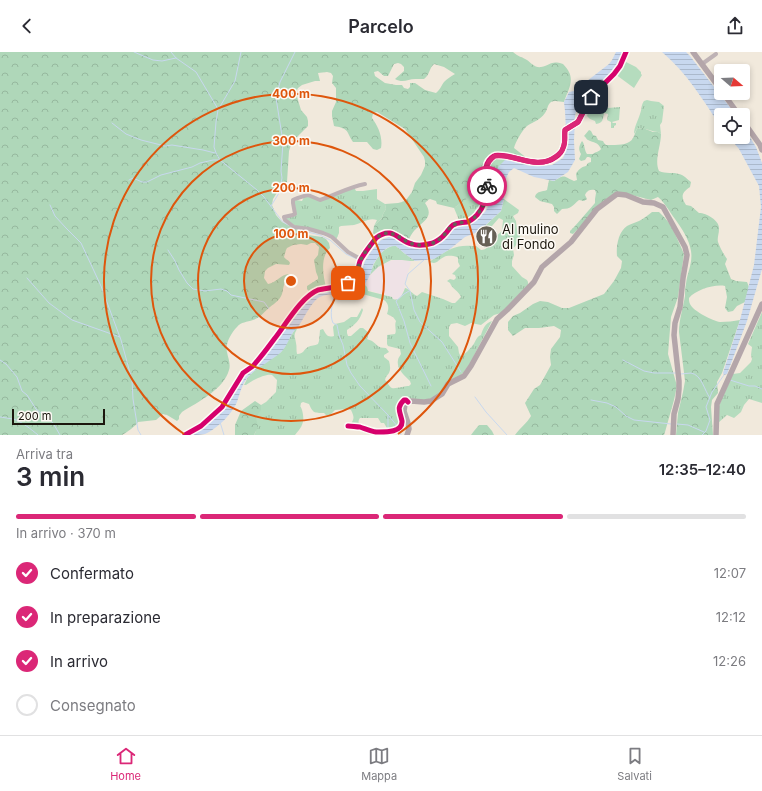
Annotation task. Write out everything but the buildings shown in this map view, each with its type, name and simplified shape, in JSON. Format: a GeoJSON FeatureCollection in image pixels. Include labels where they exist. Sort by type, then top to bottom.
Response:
{"type":"FeatureCollection","features":[{"type":"Feature","properties":{"kind":"main road"},"geometry":{"type":"LineString","coordinates":[[693,52],[714,80]]}},
{"type":"Feature","properties":{"kind":"main road"},"geometry":{"type":"LineString","coordinates":[[750,131],[762,150]]}},
{"type":"Feature","properties":{"kind":"main road"},"geometry":{"type":"LineString","coordinates":[[408,435],[409,429],[404,406],[411,401],[431,401],[442,394],[448,384],[464,376],[497,319],[534,282],[542,267],[571,242],[597,209],[617,194],[626,195],[642,202],[654,203],[663,207],[685,247],[687,255],[682,278],[680,307],[675,323],[674,335],[680,385],[674,414],[673,435]]}},
{"type":"Feature","properties":{"kind":"main road"},"geometry":{"type":"LineString","coordinates":[[716,435],[717,404],[762,304]]}},
{"type":"Feature","properties":{"kind":"street"},"geometry":{"type":"LineString","coordinates":[[185,435],[201,426],[222,407],[243,373],[253,366],[300,305],[315,292],[343,285],[350,282],[356,276],[361,260],[376,238],[383,234],[392,233],[411,244],[427,245],[436,241],[442,238],[455,224],[469,222],[478,214],[484,204],[486,194],[486,166],[492,158],[498,155],[527,162],[541,162],[551,160],[561,152],[564,144],[564,132],[566,129],[578,122],[591,97],[614,74],[620,66],[626,52]]}},
{"type":"Feature","properties":{"kind":"street"},"geometry":{"type":"LineString","coordinates":[[702,64],[716,54]]}},
{"type":"Feature","properties":{"kind":"street"},"geometry":{"type":"LineString","coordinates":[[361,260],[344,249],[332,237],[309,229],[294,227],[285,220],[284,217],[296,214],[292,203],[295,199],[306,195],[320,200],[334,195],[342,190],[365,184]]}},
{"type":"Feature","properties":{"kind":"street"},"geometry":{"type":"LineString","coordinates":[[348,426],[360,427],[375,432],[386,432],[398,429],[402,423],[399,411],[400,406],[404,400],[408,402]]}},
{"type":"Feature","properties":{"kind":"shaded area"},"geometry":{"type":"Polygon","coordinates":[[[394,260],[410,261],[411,263],[404,284],[403,294],[398,300],[368,290],[365,285],[372,272],[378,267],[394,260]]]}},
{"type":"Feature","properties":{"kind":"green space"},"geometry":{"type":"Polygon","coordinates":[[[0,52],[513,52],[537,67],[556,62],[563,64],[567,69],[570,74],[571,83],[564,102],[551,102],[546,112],[539,119],[525,128],[516,143],[514,148],[528,159],[496,154],[486,162],[468,198],[454,208],[437,204],[436,201],[430,199],[428,200],[425,203],[428,207],[429,215],[423,223],[414,230],[409,239],[395,231],[388,229],[380,231],[376,237],[373,233],[374,226],[382,218],[386,209],[385,204],[402,202],[406,200],[412,192],[415,183],[425,166],[424,157],[405,129],[377,112],[373,113],[372,118],[380,132],[381,148],[377,150],[373,149],[367,142],[353,142],[346,130],[334,126],[332,111],[336,102],[336,88],[332,83],[333,76],[331,73],[327,72],[318,73],[320,81],[302,85],[296,92],[301,110],[307,117],[308,126],[292,142],[289,151],[287,182],[278,191],[273,199],[272,205],[276,215],[282,222],[308,235],[322,237],[329,243],[330,248],[325,256],[323,266],[326,287],[310,292],[307,289],[307,286],[318,279],[314,260],[318,255],[319,247],[315,243],[307,245],[293,245],[287,248],[284,257],[290,262],[289,265],[276,264],[268,268],[265,271],[264,278],[268,284],[274,282],[283,275],[289,274],[280,298],[258,318],[244,322],[235,329],[227,346],[230,366],[226,377],[210,394],[182,412],[177,421],[163,414],[156,420],[138,422],[122,435],[0,435],[0,52]],[[394,64],[388,76],[384,76],[378,71],[374,72],[375,76],[385,83],[402,85],[404,88],[408,89],[410,87],[410,83],[415,83],[425,90],[436,93],[444,82],[455,74],[444,67],[434,64],[424,79],[401,81],[395,79],[404,71],[404,67],[401,64],[394,64]]]}},
{"type":"Feature","properties":{"kind":"green space"},"geometry":{"type":"Polygon","coordinates":[[[624,61],[636,67],[641,72],[642,75],[634,88],[615,74],[624,61]]]}},
{"type":"Feature","properties":{"kind":"green space"},"geometry":{"type":"Polygon","coordinates":[[[647,100],[659,102],[664,106],[662,122],[660,125],[661,134],[645,129],[637,129],[634,134],[642,104],[647,100]]]}},
{"type":"Feature","properties":{"kind":"green space"},"geometry":{"type":"Polygon","coordinates":[[[601,103],[608,108],[620,107],[619,120],[612,122],[616,123],[614,128],[611,128],[611,122],[607,120],[608,114],[604,113],[601,122],[596,124],[595,121],[587,116],[588,113],[585,111],[588,104],[598,109],[601,103]]]}},
{"type":"Feature","properties":{"kind":"green space"},"geometry":{"type":"Polygon","coordinates":[[[643,128],[661,134],[657,158],[659,171],[684,176],[691,182],[690,187],[683,193],[684,202],[686,205],[691,206],[699,213],[706,214],[715,220],[719,226],[718,242],[727,259],[725,264],[731,279],[747,282],[749,287],[745,302],[737,306],[733,311],[728,312],[725,308],[727,297],[725,286],[706,288],[696,292],[689,298],[690,304],[695,310],[713,320],[728,322],[740,320],[722,373],[717,382],[718,393],[712,400],[713,435],[676,435],[678,413],[685,381],[679,328],[685,288],[691,264],[691,255],[689,242],[685,234],[665,204],[658,197],[651,200],[620,192],[616,193],[573,234],[570,233],[570,231],[595,203],[595,190],[590,190],[587,192],[585,195],[587,199],[584,201],[579,200],[569,208],[562,209],[557,214],[554,211],[552,204],[540,201],[535,197],[538,193],[547,190],[549,180],[554,181],[564,176],[574,181],[577,180],[576,174],[578,171],[591,162],[591,158],[589,157],[581,161],[579,159],[581,154],[579,148],[582,141],[587,154],[593,154],[601,149],[597,144],[588,140],[584,136],[589,130],[598,140],[603,141],[606,145],[617,145],[625,144],[631,141],[637,129],[643,128]]]}},
{"type":"Feature","properties":{"kind":"green space"},"geometry":{"type":"Polygon","coordinates":[[[494,158],[513,159],[494,184],[489,205],[488,202],[490,191],[487,175],[488,166],[494,158]]]}},
{"type":"Feature","properties":{"kind":"green space"},"geometry":{"type":"Polygon","coordinates":[[[482,171],[484,189],[480,206],[470,219],[461,221],[459,220],[454,208],[466,199],[472,191],[482,171]]]}},
{"type":"Feature","properties":{"kind":"green space"},"geometry":{"type":"Polygon","coordinates":[[[354,187],[356,191],[377,189],[377,199],[385,204],[386,209],[382,218],[374,226],[377,220],[371,219],[354,225],[341,226],[339,227],[339,233],[336,240],[331,236],[299,228],[286,220],[286,217],[294,216],[294,202],[296,200],[302,201],[304,197],[307,196],[317,200],[354,187]]]}},
{"type":"Feature","properties":{"kind":"green space"},"geometry":{"type":"Polygon","coordinates":[[[504,199],[519,210],[518,213],[513,216],[516,221],[517,230],[521,234],[513,249],[514,255],[512,266],[522,277],[527,280],[528,285],[501,313],[494,315],[481,325],[471,323],[465,326],[457,323],[451,324],[449,327],[449,336],[458,347],[461,357],[471,348],[477,338],[481,335],[486,325],[492,321],[469,365],[463,373],[440,393],[430,399],[403,399],[399,407],[400,425],[397,428],[388,430],[384,423],[381,423],[378,418],[360,418],[359,426],[350,425],[354,418],[351,410],[335,410],[329,416],[324,413],[314,412],[309,404],[303,402],[300,406],[303,414],[303,423],[295,435],[254,435],[256,429],[256,418],[261,405],[276,392],[277,380],[272,375],[266,375],[244,385],[248,377],[253,372],[281,352],[295,329],[297,329],[295,336],[297,354],[299,354],[309,346],[318,344],[320,330],[323,329],[328,336],[334,336],[333,327],[335,324],[344,322],[351,317],[357,317],[362,308],[362,314],[359,319],[347,330],[348,336],[351,336],[360,328],[363,328],[368,332],[367,339],[379,347],[386,348],[389,352],[384,355],[384,357],[389,361],[390,372],[385,380],[390,387],[395,388],[409,386],[411,384],[410,381],[401,372],[398,366],[398,359],[401,354],[400,349],[388,346],[387,344],[387,335],[395,334],[396,321],[393,317],[387,314],[387,303],[384,300],[359,293],[366,283],[365,285],[368,291],[392,297],[395,300],[401,296],[405,288],[417,296],[422,292],[455,303],[461,297],[447,281],[450,279],[454,280],[456,278],[455,275],[452,274],[460,266],[458,258],[454,256],[447,256],[436,263],[429,262],[445,252],[460,246],[476,246],[481,250],[488,247],[493,239],[502,231],[503,220],[499,218],[492,226],[485,226],[501,211],[504,199]]]}},
{"type":"Feature","properties":{"kind":"green space"},"geometry":{"type":"Polygon","coordinates":[[[652,212],[659,212],[671,225],[684,254],[678,297],[671,317],[668,354],[677,386],[664,435],[515,435],[531,416],[525,403],[534,389],[540,385],[551,365],[551,349],[560,337],[561,330],[554,326],[525,328],[513,336],[508,330],[508,322],[513,316],[540,301],[548,302],[562,308],[569,308],[604,294],[614,281],[621,268],[622,261],[617,256],[617,244],[622,232],[627,226],[641,220],[652,212]]]}},
{"type":"Feature","properties":{"kind":"green space"},"geometry":{"type":"Polygon","coordinates":[[[392,246],[396,246],[415,261],[391,260],[378,267],[370,275],[373,266],[381,254],[392,246]]]}},
{"type":"Feature","properties":{"kind":"green space"},"geometry":{"type":"Polygon","coordinates":[[[762,312],[762,403],[749,399],[741,412],[734,418],[727,415],[718,423],[718,409],[733,374],[740,373],[751,362],[752,347],[748,344],[762,312]]]}},
{"type":"Feature","properties":{"kind":"green space"},"geometry":{"type":"Polygon","coordinates":[[[255,401],[261,405],[261,410],[256,418],[258,427],[254,435],[235,435],[235,425],[241,411],[255,401]]]}},
{"type":"Feature","properties":{"kind":"green space"},"geometry":{"type":"Polygon","coordinates":[[[479,425],[487,425],[494,435],[471,435],[479,425]]]}},
{"type":"Feature","properties":{"kind":"water"},"geometry":{"type":"Polygon","coordinates":[[[616,52],[624,52],[612,73],[589,96],[582,98],[578,102],[575,116],[575,160],[568,172],[554,181],[534,177],[514,168],[509,172],[505,180],[503,190],[504,199],[501,211],[478,232],[465,237],[434,259],[415,261],[396,246],[385,249],[373,265],[369,277],[359,293],[332,294],[318,298],[293,332],[283,350],[248,377],[235,407],[224,421],[205,434],[189,435],[222,411],[244,373],[255,365],[273,344],[297,311],[311,296],[319,292],[347,286],[359,278],[365,261],[381,240],[389,237],[395,237],[412,247],[424,248],[438,243],[455,227],[471,223],[485,212],[491,200],[498,167],[506,159],[513,159],[527,165],[534,166],[552,165],[563,158],[567,148],[564,102],[569,92],[574,91],[609,64],[616,52]]]}},
{"type":"Feature","properties":{"kind":"water"},"geometry":{"type":"Polygon","coordinates":[[[662,52],[686,52],[714,87],[714,100],[724,100],[731,108],[714,108],[714,116],[687,78],[662,52]]]}},
{"type":"Feature","properties":{"kind":"water"},"geometry":{"type":"Polygon","coordinates":[[[750,137],[756,147],[762,163],[762,269],[747,321],[727,374],[724,375],[723,373],[740,320],[754,265],[761,207],[759,186],[735,144],[750,144],[750,137]]]}},
{"type":"Feature","properties":{"kind":"waterway"},"geometry":{"type":"LineString","coordinates":[[134,52],[153,60],[162,61],[176,58]]}},
{"type":"Feature","properties":{"kind":"waterway"},"geometry":{"type":"LineString","coordinates":[[171,52],[176,58],[196,72],[218,109]]}},
{"type":"Feature","properties":{"kind":"waterway"},"geometry":{"type":"LineString","coordinates":[[241,52],[235,81],[218,110],[214,147],[220,160],[257,190],[282,221],[288,225]]}},
{"type":"Feature","properties":{"kind":"waterway"},"geometry":{"type":"LineString","coordinates":[[271,206],[279,193],[282,178],[283,142],[276,98],[280,82],[295,52]]}},
{"type":"Feature","properties":{"kind":"waterway"},"geometry":{"type":"LineString","coordinates":[[112,123],[126,134],[141,140],[165,146],[172,145],[215,153]]}},
{"type":"Feature","properties":{"kind":"waterway"},"geometry":{"type":"LineString","coordinates":[[129,180],[133,178],[142,182],[147,182],[161,175],[192,167],[200,163],[220,160]]}},
{"type":"Feature","properties":{"kind":"waterway"},"geometry":{"type":"LineString","coordinates":[[50,205],[55,216],[81,243],[101,286],[121,340],[132,380],[133,399],[138,430],[141,435]]}},
{"type":"Feature","properties":{"kind":"waterway"},"geometry":{"type":"LineString","coordinates":[[300,230],[320,235],[330,240],[346,254],[359,260]]}},
{"type":"Feature","properties":{"kind":"waterway"},"geometry":{"type":"LineString","coordinates":[[168,250],[187,283],[193,289],[205,291],[221,289],[227,291],[231,295],[264,302],[269,309]]}},
{"type":"Feature","properties":{"kind":"waterway"},"geometry":{"type":"LineString","coordinates":[[424,260],[408,274],[405,284],[410,291],[414,310],[420,322],[442,342],[461,372]]}},
{"type":"Feature","properties":{"kind":"waterway"},"geometry":{"type":"LineString","coordinates":[[27,278],[49,303],[72,320],[120,337]]}},
{"type":"Feature","properties":{"kind":"waterway"},"geometry":{"type":"LineString","coordinates":[[409,291],[396,301],[404,321],[410,343],[431,386]]}},
{"type":"Feature","properties":{"kind":"waterway"},"geometry":{"type":"LineString","coordinates":[[334,294],[331,313],[332,320],[333,323],[337,325],[347,365],[360,386],[398,427]]}},
{"type":"Feature","properties":{"kind":"waterway"},"geometry":{"type":"LineString","coordinates":[[0,360],[6,364],[17,377],[22,391],[27,395],[36,409],[53,423],[60,435]]}},
{"type":"Feature","properties":{"kind":"waterway"},"geometry":{"type":"LineString","coordinates":[[623,360],[644,371],[654,373],[676,373]]}},
{"type":"Feature","properties":{"kind":"waterway"},"geometry":{"type":"LineString","coordinates":[[681,374],[695,374],[710,398]]}},
{"type":"Feature","properties":{"kind":"waterway"},"geometry":{"type":"LineString","coordinates":[[702,435],[706,431],[710,420],[706,407],[712,392],[724,375]]}},
{"type":"Feature","properties":{"kind":"waterway"},"geometry":{"type":"LineString","coordinates":[[730,380],[762,389]]}},
{"type":"Feature","properties":{"kind":"waterway"},"geometry":{"type":"LineString","coordinates":[[475,397],[486,412],[507,435]]}},
{"type":"Feature","properties":{"kind":"waterway"},"geometry":{"type":"LineString","coordinates":[[591,400],[607,403],[616,407],[626,416],[634,420],[671,424]]}},
{"type":"Feature","properties":{"kind":"waterway"},"geometry":{"type":"LineString","coordinates":[[388,416],[388,430]]}},
{"type":"Feature","properties":{"kind":"waterway"},"geometry":{"type":"LineString","coordinates":[[0,417],[16,420],[38,435]]}},
{"type":"Feature","properties":{"kind":"waterway"},"geometry":{"type":"LineString","coordinates":[[220,422],[224,435]]}},
{"type":"Feature","properties":{"kind":"waterway"},"geometry":{"type":"LineString","coordinates":[[677,424],[688,425],[704,432]]}},
{"type":"Feature","properties":{"kind":"waterway"},"geometry":{"type":"LineString","coordinates":[[400,430],[401,435]]}},
{"type":"Feature","properties":{"kind":"cycle path"},"geometry":{"type":"LineString","coordinates":[[185,435],[201,426],[222,407],[243,373],[253,366],[294,311],[306,298],[318,290],[342,286],[355,278],[360,261],[376,238],[382,234],[391,233],[414,245],[433,243],[442,237],[450,227],[457,223],[470,221],[479,212],[485,202],[487,187],[486,166],[490,159],[495,155],[531,162],[544,162],[558,155],[564,146],[565,130],[578,122],[591,97],[614,74],[620,66],[626,52]]}},
{"type":"Feature","properties":{"kind":"cycle path"},"geometry":{"type":"LineString","coordinates":[[348,426],[360,427],[376,432],[396,430],[399,428],[402,421],[399,410],[400,405],[404,400],[408,402]]}},
{"type":"Feature","properties":{"kind":"way so far"},"geometry":{"type":"LineString","coordinates":[[348,283],[356,276],[362,258],[376,238],[383,234],[392,233],[411,244],[427,245],[436,241],[442,238],[455,224],[469,222],[478,214],[484,204],[487,186]]}},
{"type":"Feature","properties":{"kind":"place","name":"Al mulino di Fondo"},"geometry":{"type":"Point","coordinates":[486,236]}},
{"type":"Feature","properties":{"kind":"route"},"geometry":{"type":"LineString","coordinates":[[487,186],[485,176],[486,166],[495,156],[498,155],[527,162],[545,162],[551,160],[561,152],[564,144],[565,130],[578,122],[591,97]]}}]}
